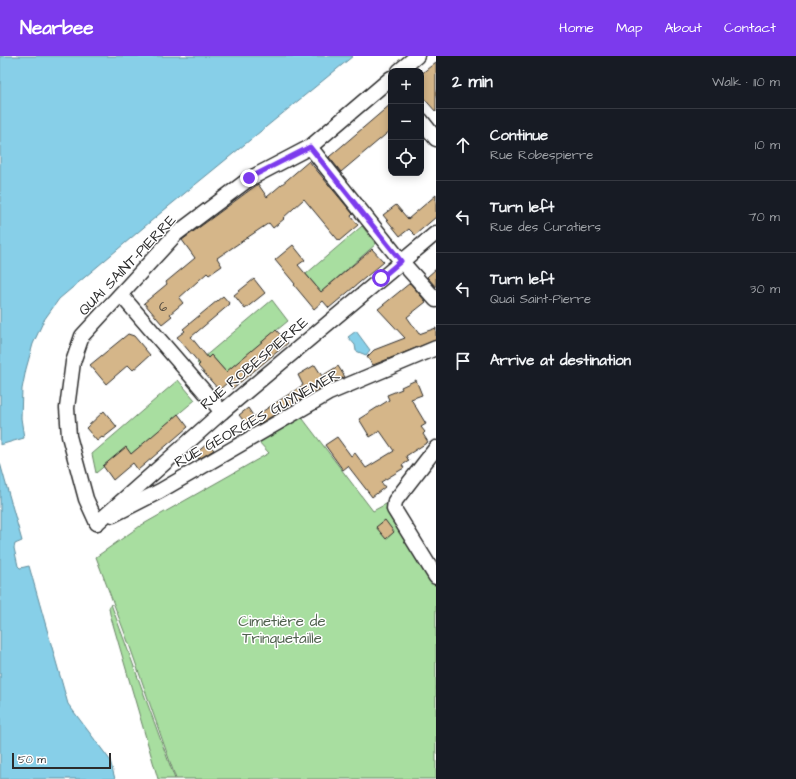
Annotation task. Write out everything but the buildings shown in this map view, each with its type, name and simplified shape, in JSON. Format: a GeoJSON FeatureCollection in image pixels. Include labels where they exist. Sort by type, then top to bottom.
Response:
{"type":"FeatureCollection","features":[{"type":"Feature","properties":{"kind":"street"},"geometry":{"type":"LineString","coordinates":[[403,68],[417,56]]}},
{"type":"Feature","properties":{"kind":"street","name":"QUAI SAINT-PIERRE"},"geometry":{"type":"LineString","coordinates":[[97,523],[86,499],[69,436],[67,408],[73,362],[82,336],[176,234],[249,178],[310,147],[388,82]]}},
{"type":"Feature","properties":{"kind":"street"},"geometry":{"type":"LineString","coordinates":[[424,124],[436,139]]}},
{"type":"Feature","properties":{"kind":"street"},"geometry":{"type":"LineString","coordinates":[[310,147],[401,261],[436,300]]}},
{"type":"Feature","properties":{"kind":"street","name":"RUE ROBESPIERRE"},"geometry":{"type":"LineString","coordinates":[[97,523],[222,412],[436,233]]}},
{"type":"Feature","properties":{"kind":"street"},"geometry":{"type":"LineString","coordinates":[[121,295],[222,412]]}},
{"type":"Feature","properties":{"kind":"street","name":"RUE GEORGES GUYNEMER"},"geometry":{"type":"LineString","coordinates":[[97,523],[160,491],[330,393],[436,348]]}},
{"type":"Feature","properties":{"kind":"street"},"geometry":{"type":"LineString","coordinates":[[436,448],[395,501],[394,509],[436,576]]}},
{"type":"Feature","properties":{"kind":"green space"},"geometry":{"type":"Polygon","coordinates":[[[362,226],[376,244],[321,292],[306,274],[362,226]]]}},
{"type":"Feature","properties":{"kind":"green space"},"geometry":{"type":"Polygon","coordinates":[[[272,300],[288,321],[226,372],[211,355],[199,365],[197,363],[272,300]]]}},
{"type":"Feature","properties":{"kind":"green space"},"geometry":{"type":"Polygon","coordinates":[[[178,380],[195,400],[131,454],[126,448],[96,473],[92,454],[178,380]]]}},
{"type":"Feature","properties":{"kind":"green space","name":"Cimetière de Trinquetaille"},"geometry":{"type":"Polygon","coordinates":[[[300,415],[373,511],[386,504],[436,580],[436,779],[176,779],[130,647],[96,557],[140,526],[269,453],[257,440],[300,415]]]}},
{"type":"Feature","properties":{"kind":"green space"},"geometry":{"type":"Polygon","coordinates":[[[111,604],[175,779],[158,779],[110,614],[109,608],[111,604]]]}},
{"type":"Feature","properties":{"kind":"water"},"geometry":{"type":"Polygon","coordinates":[[[0,56],[353,56],[163,211],[59,299],[44,320],[33,344],[26,369],[22,389],[21,418],[24,438],[0,445],[0,56]]]}},
{"type":"Feature","properties":{"kind":"water"},"geometry":{"type":"Polygon","coordinates":[[[356,331],[370,350],[366,355],[356,351],[355,345],[348,337],[356,331]]]}},
{"type":"Feature","properties":{"kind":"water"},"geometry":{"type":"Polygon","coordinates":[[[0,463],[22,541],[15,544],[14,548],[18,566],[20,568],[29,566],[68,704],[110,760],[115,779],[0,779],[0,463]]]}},
{"type":"Feature","properties":{"kind":"route"},"geometry":{"type":"LineString","coordinates":[[249,178],[310,147],[401,261],[381,278]]}}]}
